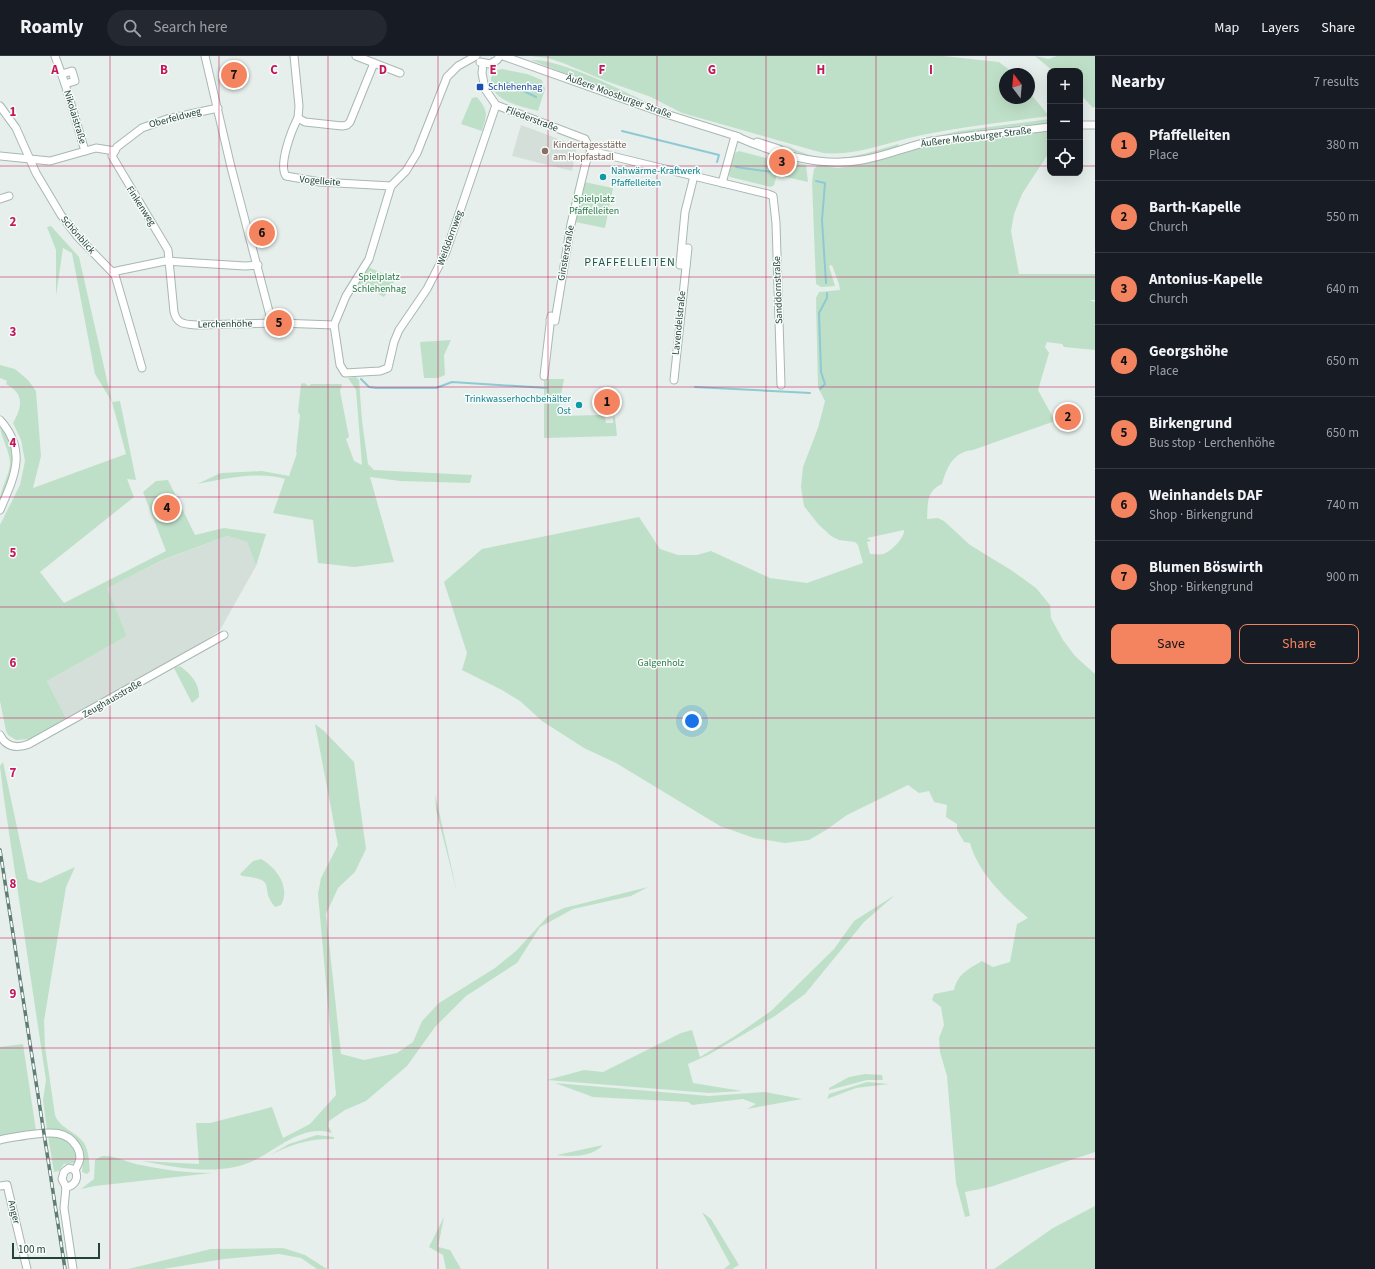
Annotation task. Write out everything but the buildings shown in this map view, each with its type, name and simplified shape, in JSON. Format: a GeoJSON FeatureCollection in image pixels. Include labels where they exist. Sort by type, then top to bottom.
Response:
{"type":"FeatureCollection","features":[{"type":"Feature","properties":{"kind":"street","name":"Nikolaistraße"},"geometry":{"type":"LineString","coordinates":[[55,56],[62,74],[85,151]]}},
{"type":"Feature","properties":{"kind":"street"},"geometry":{"type":"LineString","coordinates":[[205,56],[236,186],[258,265],[272,323]]}},
{"type":"Feature","properties":{"kind":"street"},"geometry":{"type":"LineString","coordinates":[[294,56],[298,118],[305,122],[347,125],[350,122],[374,63]]}},
{"type":"Feature","properties":{"kind":"street"},"geometry":{"type":"LineString","coordinates":[[356,56],[400,73]]}},
{"type":"Feature","properties":{"kind":"street"},"geometry":{"type":"LineString","coordinates":[[334,325],[346,296],[369,259],[391,186],[406,171],[417,153],[447,77],[458,66],[476,56],[483,64],[484,86],[496,105]]}},
{"type":"Feature","properties":{"kind":"street"},"geometry":{"type":"LineString","coordinates":[[483,64],[494,63],[500,56]]}},
{"type":"Feature","properties":{"kind":"street","name":"Äußere Moosburger Straße"},"geometry":{"type":"LineString","coordinates":[[503,56],[735,136],[769,145],[808,159],[831,162],[850,162],[868,159],[910,146],[933,141],[1047,127]]}},
{"type":"Feature","properties":{"kind":"street","name":"Fliederstraße"},"geometry":{"type":"LineString","coordinates":[[496,105],[585,138],[591,151]]}},
{"type":"Feature","properties":{"kind":"street","name":"Weißdornweg"},"geometry":{"type":"LineString","coordinates":[[334,325],[340,365],[343,371],[348,374],[380,371],[388,368],[394,342],[399,330],[427,289],[443,261],[496,105]]}},
{"type":"Feature","properties":{"kind":"street","name":"Schönblick"},"geometry":{"type":"LineString","coordinates":[[0,106],[16,128],[44,187],[61,215],[77,236],[112,272],[142,368]]}},
{"type":"Feature","properties":{"kind":"street","name":"Oberfeldweg"},"geometry":{"type":"LineString","coordinates":[[115,151],[142,128],[151,124],[218,108]]}},
{"type":"Feature","properties":{"kind":"street","name":"Vogelleite"},"geometry":{"type":"LineString","coordinates":[[298,118],[290,135],[286,152],[284,171],[286,176],[320,182],[391,186]]}},
{"type":"Feature","properties":{"kind":"street"},"geometry":{"type":"LineString","coordinates":[[1083,125],[1095,126]]}},
{"type":"Feature","properties":{"kind":"street"},"geometry":{"type":"LineString","coordinates":[[591,151],[722,183],[735,136]]}},
{"type":"Feature","properties":{"kind":"street"},"geometry":{"type":"LineString","coordinates":[[0,156],[57,160],[85,151],[102,148],[115,151]]}},
{"type":"Feature","properties":{"kind":"street","name":"Finkenweg"},"geometry":{"type":"LineString","coordinates":[[115,151],[112,156],[113,160],[165,242],[171,261]]}},
{"type":"Feature","properties":{"kind":"street","name":"Ginsterstraße"},"geometry":{"type":"LineString","coordinates":[[544,376],[552,310],[556,311],[571,224],[586,162],[591,151]]}},
{"type":"Feature","properties":{"kind":"street","name":"Lavendelstraße"},"geometry":{"type":"LineString","coordinates":[[674,380],[688,248],[682,248],[685,212],[694,176]]}},
{"type":"Feature","properties":{"kind":"street","name":"Sanddornstraße"},"geometry":{"type":"LineString","coordinates":[[722,183],[773,196],[776,223],[781,385]]}},
{"type":"Feature","properties":{"kind":"street"},"geometry":{"type":"LineString","coordinates":[[0,199],[9,196]]}},
{"type":"Feature","properties":{"kind":"street"},"geometry":{"type":"LineString","coordinates":[[112,272],[171,261],[245,266],[258,265]]}},
{"type":"Feature","properties":{"kind":"street","name":"Lerchenhöhe"},"geometry":{"type":"LineString","coordinates":[[171,261],[174,312],[179,322],[195,325],[272,323],[334,325]]}},
{"type":"Feature","properties":{"kind":"street"},"geometry":{"type":"LineString","coordinates":[[0,420],[13,440],[17,461],[12,484],[0,510]]}},
{"type":"Feature","properties":{"kind":"street","name":"Zeughausstraße"},"geometry":{"type":"LineString","coordinates":[[0,735],[4,742],[12,746],[22,747],[30,744],[224,635]]}},
{"type":"Feature","properties":{"kind":"street"},"geometry":{"type":"LineString","coordinates":[[0,1140],[50,1132],[64,1135],[73,1142],[80,1152],[79,1163],[75,1170],[76,1180],[71,1186],[66,1188]]}},
{"type":"Feature","properties":{"kind":"street"},"geometry":{"type":"LineString","coordinates":[[73,1269],[64,1208],[66,1188],[62,1179],[64,1172],[69,1168],[75,1170]]}},
{"type":"Feature","properties":{"kind":"street","name":"Anger"},"geometry":{"type":"LineString","coordinates":[[0,1186],[7,1185],[27,1269]]}},
{"type":"Feature","properties":{"kind":"shaded area","name":"Kindertagesstätte am Hopfastadl"},"geometry":{"type":"Polygon","coordinates":[[[521,125],[577,146],[572,171],[512,156],[521,125]]]}},
{"type":"Feature","properties":{"kind":"shaded area"},"geometry":{"type":"Polygon","coordinates":[[[227,536],[247,542],[256,566],[220,630],[194,649],[68,722],[47,681],[127,636],[106,588],[166,559],[227,536]]]}},
{"type":"Feature","properties":{"kind":"green space"},"geometry":{"type":"Polygon","coordinates":[[[531,56],[943,56],[999,62],[1007,68],[999,68],[999,104],[1035,104],[1035,99],[1047,114],[1047,116],[938,132],[861,150],[823,153],[682,113],[651,97],[548,58],[531,56]]]}},
{"type":"Feature","properties":{"kind":"green space"},"geometry":{"type":"Polygon","coordinates":[[[1035,56],[1048,59],[1057,56],[1095,56],[1095,106],[1093,108],[1083,97],[1083,68],[1049,68],[1035,56]]]}},
{"type":"Feature","properties":{"kind":"green space"},"geometry":{"type":"Polygon","coordinates":[[[531,60],[557,64],[573,69],[648,103],[650,107],[531,60]]]}},
{"type":"Feature","properties":{"kind":"green space"},"geometry":{"type":"Polygon","coordinates":[[[502,69],[527,74],[542,80],[545,89],[538,111],[508,102],[496,93],[492,87],[492,75],[498,70],[502,69]]]}},
{"type":"Feature","properties":{"kind":"green space"},"geometry":{"type":"Polygon","coordinates":[[[477,97],[484,106],[486,113],[482,131],[461,124],[472,98],[477,97]]]}},
{"type":"Feature","properties":{"kind":"green space"},"geometry":{"type":"Polygon","coordinates":[[[1047,119],[1047,124],[952,135],[908,143],[959,131],[1047,119]]]}},
{"type":"Feature","properties":{"kind":"green space","name":"Galgenholz"},"geometry":{"type":"Polygon","coordinates":[[[1047,130],[1047,156],[1022,194],[1014,214],[1011,231],[1019,274],[1095,274],[1095,300],[1089,300],[1095,302],[1095,350],[1064,347],[1062,344],[1047,342],[1045,347],[1049,353],[1038,390],[1055,421],[960,454],[949,466],[942,484],[930,494],[928,503],[927,519],[938,518],[944,521],[970,545],[1011,570],[1036,588],[1050,605],[1051,618],[1063,640],[1075,656],[1095,674],[1095,1152],[990,1187],[965,1192],[970,1216],[965,1217],[956,1183],[947,1076],[940,1052],[939,1038],[944,1025],[941,1007],[932,1000],[934,994],[954,990],[961,975],[982,961],[993,967],[1010,962],[1017,924],[1028,918],[1010,902],[986,875],[979,865],[970,843],[964,842],[957,830],[957,824],[946,817],[947,805],[934,802],[929,791],[919,793],[908,785],[847,815],[809,840],[785,843],[754,838],[720,826],[616,763],[584,748],[542,721],[520,701],[502,690],[462,670],[467,653],[444,582],[482,549],[639,517],[660,549],[678,555],[697,555],[711,551],[770,578],[807,583],[863,563],[858,545],[855,542],[839,540],[831,536],[818,524],[804,506],[801,487],[803,467],[818,428],[825,401],[818,387],[816,298],[819,292],[840,290],[832,265],[829,266],[835,286],[821,287],[816,284],[812,182],[814,169],[818,165],[838,168],[868,163],[910,149],[1047,130]],[[904,530],[867,538],[871,541],[867,542],[870,554],[886,553],[897,544],[904,530]]]}},
{"type":"Feature","properties":{"kind":"green space"},"geometry":{"type":"Polygon","coordinates":[[[771,143],[787,146],[813,156],[824,158],[856,156],[898,144],[899,146],[846,160],[827,160],[799,153],[771,143]]]}},
{"type":"Feature","properties":{"kind":"green space"},"geometry":{"type":"Polygon","coordinates":[[[739,151],[778,161],[779,165],[783,166],[786,160],[806,165],[808,182],[777,175],[774,185],[771,187],[730,177],[729,174],[735,153],[739,151]]]}},
{"type":"Feature","properties":{"kind":"green space","name":"Spielplatz Pfaffelleiten"},"geometry":{"type":"Polygon","coordinates":[[[584,182],[613,188],[605,228],[575,222],[584,182]]]}},
{"type":"Feature","properties":{"kind":"green space"},"geometry":{"type":"Polygon","coordinates":[[[51,226],[79,257],[112,402],[95,374],[72,253],[63,248],[56,296],[56,250],[47,227],[51,226]]]}},
{"type":"Feature","properties":{"kind":"green space","name":"Spielplatz Schlehenhag"},"geometry":{"type":"Polygon","coordinates":[[[368,267],[396,279],[384,297],[358,283],[368,267]]]}},
{"type":"Feature","properties":{"kind":"green space"},"geometry":{"type":"Polygon","coordinates":[[[451,340],[444,355],[445,375],[438,378],[424,378],[420,342],[451,340]]]}},
{"type":"Feature","properties":{"kind":"green space"},"geometry":{"type":"Polygon","coordinates":[[[0,365],[15,369],[28,380],[36,391],[41,456],[33,488],[126,454],[112,402],[120,401],[136,480],[127,479],[134,497],[40,572],[64,603],[166,551],[143,492],[156,481],[168,480],[195,535],[224,528],[266,534],[256,566],[247,542],[227,536],[165,559],[107,588],[127,636],[47,681],[68,722],[31,740],[16,740],[8,735],[6,731],[0,701],[0,525],[20,485],[25,461],[21,440],[13,423],[20,406],[19,397],[12,388],[6,384],[7,381],[0,378],[0,365]]]}},
{"type":"Feature","properties":{"kind":"green space"},"geometry":{"type":"Polygon","coordinates":[[[356,377],[359,380],[362,421],[368,464],[374,470],[472,475],[470,483],[400,481],[370,477],[394,562],[354,567],[318,563],[313,520],[273,513],[285,479],[252,476],[197,484],[221,473],[262,471],[289,476],[297,453],[300,415],[298,412],[301,384],[304,383],[309,386],[311,384],[342,384],[340,391],[349,437],[346,439],[354,461],[362,465],[356,390],[348,378],[356,377]]]}},
{"type":"Feature","properties":{"kind":"green space"},"geometry":{"type":"Polygon","coordinates":[[[544,379],[564,379],[557,416],[601,415],[605,418],[606,423],[613,423],[613,417],[615,417],[617,436],[544,438],[544,379]]]}},
{"type":"Feature","properties":{"kind":"green space"},"geometry":{"type":"Polygon","coordinates":[[[0,424],[10,444],[12,462],[11,471],[0,501],[1,492],[8,473],[10,459],[0,429],[0,424]]]}},
{"type":"Feature","properties":{"kind":"green space"},"geometry":{"type":"Polygon","coordinates":[[[180,666],[191,676],[198,687],[199,697],[192,703],[174,668],[180,666]]]}},
{"type":"Feature","properties":{"kind":"green space"},"geometry":{"type":"Polygon","coordinates":[[[315,724],[324,731],[354,762],[366,849],[355,872],[338,888],[326,914],[341,1054],[364,1060],[397,1053],[413,1042],[422,1021],[439,1003],[495,968],[516,951],[548,916],[564,908],[648,887],[631,896],[573,909],[540,927],[517,963],[466,996],[435,1027],[407,1066],[366,1101],[345,1110],[329,1121],[328,1126],[332,1133],[319,1131],[295,1137],[250,1162],[227,1168],[202,1170],[142,1161],[199,1164],[196,1123],[210,1123],[272,1107],[283,1138],[310,1124],[336,1095],[318,894],[321,878],[338,845],[315,724]]]}},
{"type":"Feature","properties":{"kind":"green space"},"geometry":{"type":"Polygon","coordinates":[[[3,762],[28,879],[40,883],[75,867],[66,887],[44,1021],[45,1047],[55,1115],[57,1120],[64,1127],[81,1139],[86,1146],[90,1171],[87,1174],[82,1172],[82,1154],[76,1140],[65,1132],[47,1130],[43,1100],[46,1080],[4,799],[0,766],[3,762]]]}},
{"type":"Feature","properties":{"kind":"green space"},"geometry":{"type":"Polygon","coordinates":[[[435,794],[457,892],[436,810],[435,794]]]}},
{"type":"Feature","properties":{"kind":"green space"},"geometry":{"type":"Polygon","coordinates":[[[261,859],[277,872],[280,878],[284,891],[284,898],[281,905],[275,907],[270,900],[265,882],[242,876],[240,874],[253,861],[261,859]]]}},
{"type":"Feature","properties":{"kind":"green space"},"geometry":{"type":"Polygon","coordinates":[[[895,895],[864,922],[805,994],[775,1016],[708,1055],[688,1064],[693,1083],[742,1091],[709,1093],[547,1080],[584,1070],[603,1072],[681,1033],[692,1030],[700,1057],[735,1036],[771,1011],[834,949],[854,921],[895,895]]]}},
{"type":"Feature","properties":{"kind":"green space"},"geometry":{"type":"Polygon","coordinates":[[[23,1044],[36,1131],[0,1138],[0,1047],[23,1044]]]}},
{"type":"Feature","properties":{"kind":"green space"},"geometry":{"type":"Polygon","coordinates":[[[865,1074],[882,1075],[883,1080],[867,1080],[829,1090],[829,1088],[849,1077],[865,1074]]]}},
{"type":"Feature","properties":{"kind":"green space"},"geometry":{"type":"Polygon","coordinates":[[[867,1082],[889,1084],[856,1088],[827,1099],[829,1094],[867,1082]]]}},
{"type":"Feature","properties":{"kind":"green space"},"geometry":{"type":"Polygon","coordinates":[[[555,1083],[709,1096],[765,1092],[802,1099],[747,1109],[756,1104],[743,1099],[692,1105],[688,1102],[593,1097],[555,1083]]]}},
{"type":"Feature","properties":{"kind":"green space"},"geometry":{"type":"Polygon","coordinates":[[[56,1135],[65,1139],[74,1147],[78,1160],[74,1163],[64,1164],[59,1171],[54,1172],[48,1136],[56,1135]]]}},
{"type":"Feature","properties":{"kind":"green space"},"geometry":{"type":"Polygon","coordinates":[[[317,1135],[334,1137],[334,1139],[301,1142],[270,1155],[289,1144],[317,1135]]]}},
{"type":"Feature","properties":{"kind":"green space"},"geometry":{"type":"Polygon","coordinates":[[[603,1145],[588,1154],[575,1156],[557,1155],[603,1145]]]}},
{"type":"Feature","properties":{"kind":"green space"},"geometry":{"type":"Polygon","coordinates":[[[102,1156],[167,1170],[212,1173],[95,1186],[81,1189],[94,1179],[95,1160],[102,1156]]]}},
{"type":"Feature","properties":{"kind":"green space"},"geometry":{"type":"Polygon","coordinates":[[[1095,1206],[1095,1269],[994,1269],[1053,1228],[1095,1206]]]}},
{"type":"Feature","properties":{"kind":"green space"},"geometry":{"type":"Polygon","coordinates":[[[702,1212],[711,1219],[739,1265],[732,1269],[724,1269],[730,1264],[702,1212]]]}},
{"type":"Feature","properties":{"kind":"green space"},"geometry":{"type":"Polygon","coordinates":[[[444,1217],[438,1247],[450,1250],[461,1269],[446,1269],[443,1255],[429,1247],[444,1217]]]}},
{"type":"Feature","properties":{"kind":"green space"},"geometry":{"type":"Polygon","coordinates":[[[283,1248],[305,1255],[327,1269],[317,1269],[301,1258],[279,1254],[224,1259],[163,1269],[128,1269],[211,1249],[283,1248]]]}},
{"type":"Feature","properties":{"kind":"waterway"},"geometry":{"type":"LineString","coordinates":[[505,82],[536,97]]}},
{"type":"Feature","properties":{"kind":"waterway"},"geometry":{"type":"LineString","coordinates":[[622,131],[719,155],[717,162]]}},
{"type":"Feature","properties":{"kind":"waterway"},"geometry":{"type":"LineString","coordinates":[[736,167],[772,172]]}},
{"type":"Feature","properties":{"kind":"waterway"},"geometry":{"type":"LineString","coordinates":[[816,181],[825,183],[822,220],[826,283]]}},
{"type":"Feature","properties":{"kind":"waterway"},"geometry":{"type":"LineString","coordinates":[[820,389],[825,384],[821,372],[819,313],[827,298],[827,293]]}},
{"type":"Feature","properties":{"kind":"waterway"},"geometry":{"type":"LineString","coordinates":[[361,379],[369,387],[376,388],[436,388],[452,382],[547,388]]}},
{"type":"Feature","properties":{"kind":"waterway"},"geometry":{"type":"LineString","coordinates":[[695,387],[810,393]]}},
{"type":"Feature","properties":{"kind":"railway"},"geometry":{"type":"LineString","coordinates":[[0,850],[65,1269]]}},
{"type":"Feature","properties":{"kind":"place","name":"Blumen Böswirth"},"geometry":{"type":"Point","coordinates":[234,75]}},
{"type":"Feature","properties":{"kind":"place","name":"Schlehenhag"},"geometry":{"type":"Point","coordinates":[480,87]}},
{"type":"Feature","properties":{"kind":"place","name":"Kindertagesstätte am Hopfastadl"},"geometry":{"type":"Point","coordinates":[545,151]}},
{"type":"Feature","properties":{"kind":"place","name":"Antonius-Kapelle"},"geometry":{"type":"Point","coordinates":[782,162]}},
{"type":"Feature","properties":{"kind":"place","name":"Nahwärme-Kraftwerk Pfaffelleiten"},"geometry":{"type":"Point","coordinates":[603,177]}},
{"type":"Feature","properties":{"kind":"place","name":"Weinhandels DAF"},"geometry":{"type":"Point","coordinates":[262,233]}},
{"type":"Feature","properties":{"kind":"place","name":"Birkengrund"},"geometry":{"type":"Point","coordinates":[279,323]}},
{"type":"Feature","properties":{"kind":"place","name":"Pfaffelleiten"},"geometry":{"type":"Point","coordinates":[607,402]}},
{"type":"Feature","properties":{"kind":"place","name":"Trinkwasserhochbehälter Ost"},"geometry":{"type":"Point","coordinates":[579,405]}},
{"type":"Feature","properties":{"kind":"place","name":"Barth-Kapelle"},"geometry":{"type":"Point","coordinates":[1068,417]}},
{"type":"Feature","properties":{"kind":"place","name":"Georgshöhe"},"geometry":{"type":"Point","coordinates":[167,508]}},
{"type":"Feature","properties":{"kind":"district","name":"PFAFFELLEITEN"},"geometry":{"type":"Point","coordinates":[630,262]}}]}
